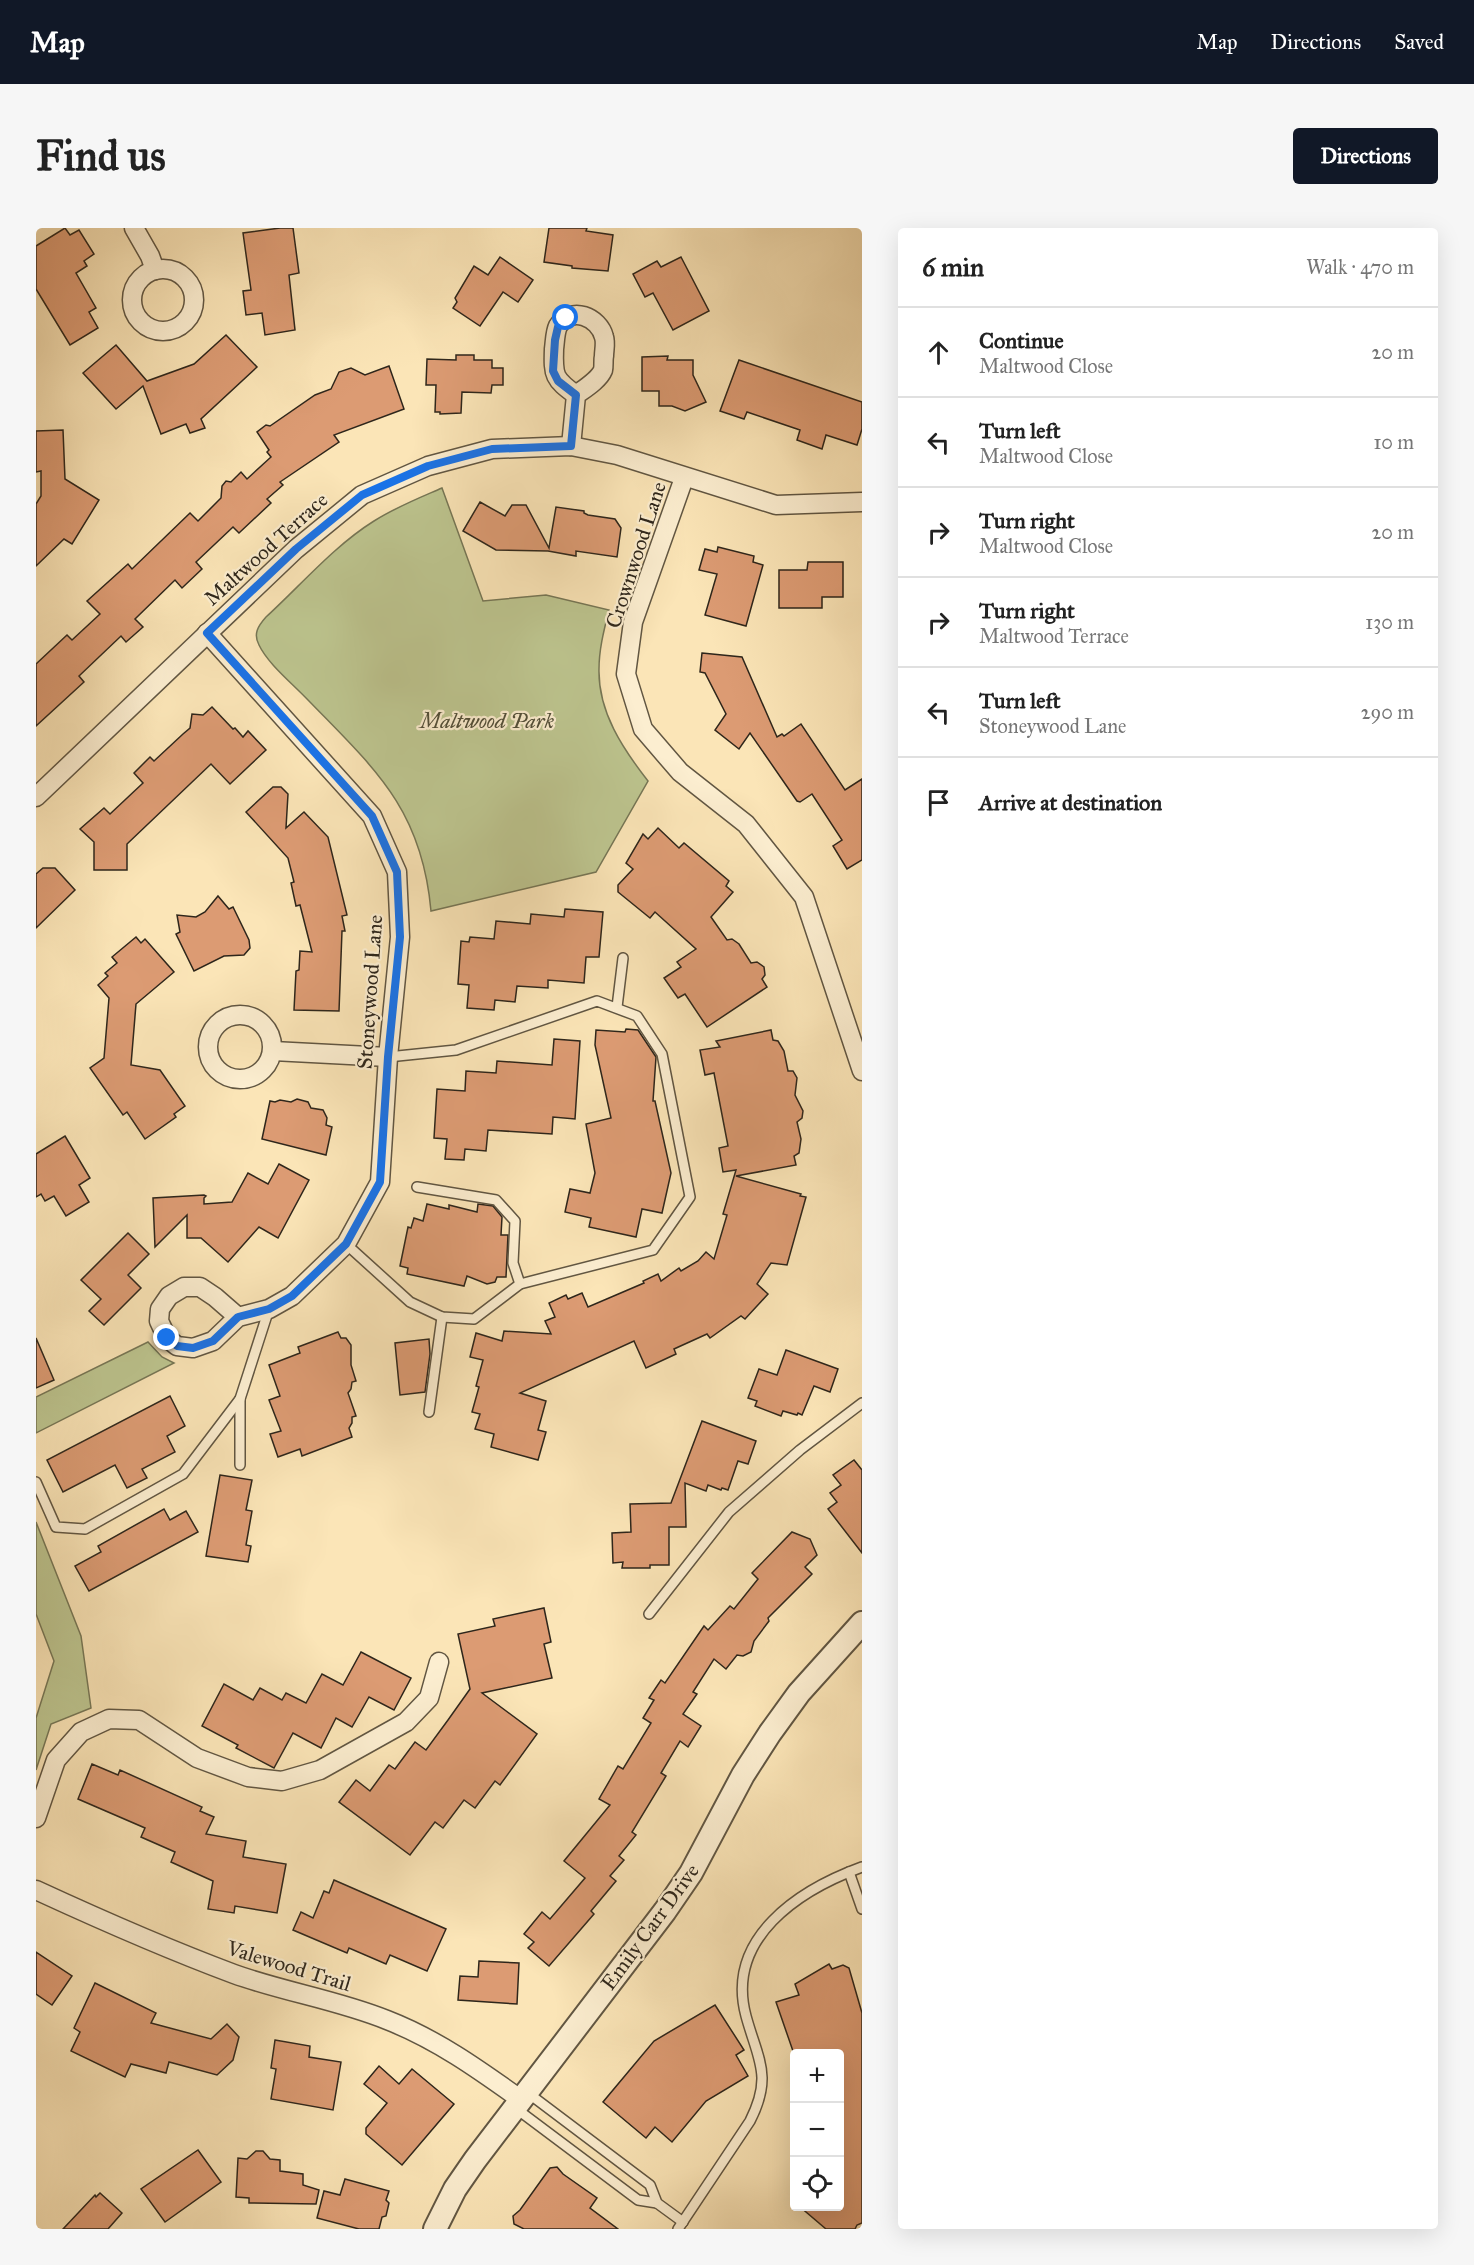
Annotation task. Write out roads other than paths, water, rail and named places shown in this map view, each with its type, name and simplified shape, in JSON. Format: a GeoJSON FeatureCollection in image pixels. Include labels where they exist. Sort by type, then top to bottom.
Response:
{"type":"FeatureCollection","features":[{"type":"Feature","properties":{"kind":"street"},"geometry":{"type":"LineString","coordinates":[[134,228],[155,270]]}},
{"type":"Feature","properties":{"kind":"street"},"geometry":{"type":"LineString","coordinates":[[571,446],[576,395]]}},
{"type":"Feature","properties":{"kind":"street","name":"Maltwood Terrace"},"geometry":{"type":"LineString","coordinates":[[36,797],[296,549],[362,495],[428,466],[492,449],[571,446],[617,455],[776,506],[862,502]]}},
{"type":"Feature","properties":{"kind":"street","name":"Crownwood Lane"},"geometry":{"type":"LineString","coordinates":[[684,478],[633,622],[626,674],[643,729],[680,772],[746,824],[804,897],[862,1071]]}},
{"type":"Feature","properties":{"kind":"street","name":"Stoneywood Lane"},"geometry":{"type":"LineString","coordinates":[[207,633],[372,816],[397,872],[400,937],[388,1057],[380,1182],[346,1244],[292,1296],[269,1309],[238,1317]]}},
{"type":"Feature","properties":{"kind":"street"},"geometry":{"type":"LineString","coordinates":[[273,1051],[388,1057]]}},
{"type":"Feature","properties":{"kind":"street","name":"Emily Carr Drive"},"geometry":{"type":"LineString","coordinates":[[435,2229],[455,2189],[520,2099],[665,1911],[691,1873],[743,1775],[782,1717],[806,1684],[862,1623]]}},
{"type":"Feature","properties":{"kind":"street"},"geometry":{"type":"LineString","coordinates":[[36,1818],[56,1760],[81,1732],[110,1719],[139,1720],[197,1758],[248,1777],[282,1781],[320,1770],[406,1722],[429,1698],[439,1662]]}},
{"type":"Feature","properties":{"kind":"street","name":"Valewood Trail"},"geometry":{"type":"LineString","coordinates":[[36,1890],[119,1928],[236,1975],[386,2019],[440,2044],[520,2099]]}},
{"type":"Feature","properties":{"kind":"lane"},"geometry":{"type":"LineString","coordinates":[[617,1007],[623,958]]}},
{"type":"Feature","properties":{"kind":"lane"},"geometry":{"type":"LineString","coordinates":[[346,1244],[410,1302],[442,1317],[474,1319],[520,1284],[653,1250],[690,1197],[662,1054],[637,1016],[597,1001],[456,1050],[388,1057]]}},
{"type":"Feature","properties":{"kind":"lane"},"geometry":{"type":"LineString","coordinates":[[417,1187],[496,1200],[515,1221],[513,1263],[520,1284]]}},
{"type":"Feature","properties":{"kind":"lane"},"geometry":{"type":"LineString","coordinates":[[240,1465],[240,1399],[269,1309]]}},
{"type":"Feature","properties":{"kind":"lane"},"geometry":{"type":"LineString","coordinates":[[429,1412],[442,1317]]}},
{"type":"Feature","properties":{"kind":"lane"},"geometry":{"type":"LineString","coordinates":[[36,1482],[56,1527],[85,1529],[183,1474],[240,1399]]}},
{"type":"Feature","properties":{"kind":"lane"},"geometry":{"type":"LineString","coordinates":[[649,1614],[729,1512],[800,1450],[862,1403]]}},
{"type":"Feature","properties":{"kind":"lane"},"geometry":{"type":"LineString","coordinates":[[520,2099],[650,2185],[657,2203],[681,2225],[750,2121],[758,2105],[763,2072],[742,1999],[745,1964],[765,1929],[780,1912],[813,1888],[862,1867]]}},
{"type":"Feature","properties":{"kind":"lane"},"geometry":{"type":"LineString","coordinates":[[849,1872],[862,1909]]}},
{"type":"Feature","properties":{"kind":"lane"},"geometry":{"type":"LineString","coordinates":[[520,2099],[638,2200],[657,2203]]}},
{"type":"Feature","properties":{"kind":"park label","name":"Maltwood Park"},"geometry":{"type":"Point","coordinates":[487,721]}}]}
